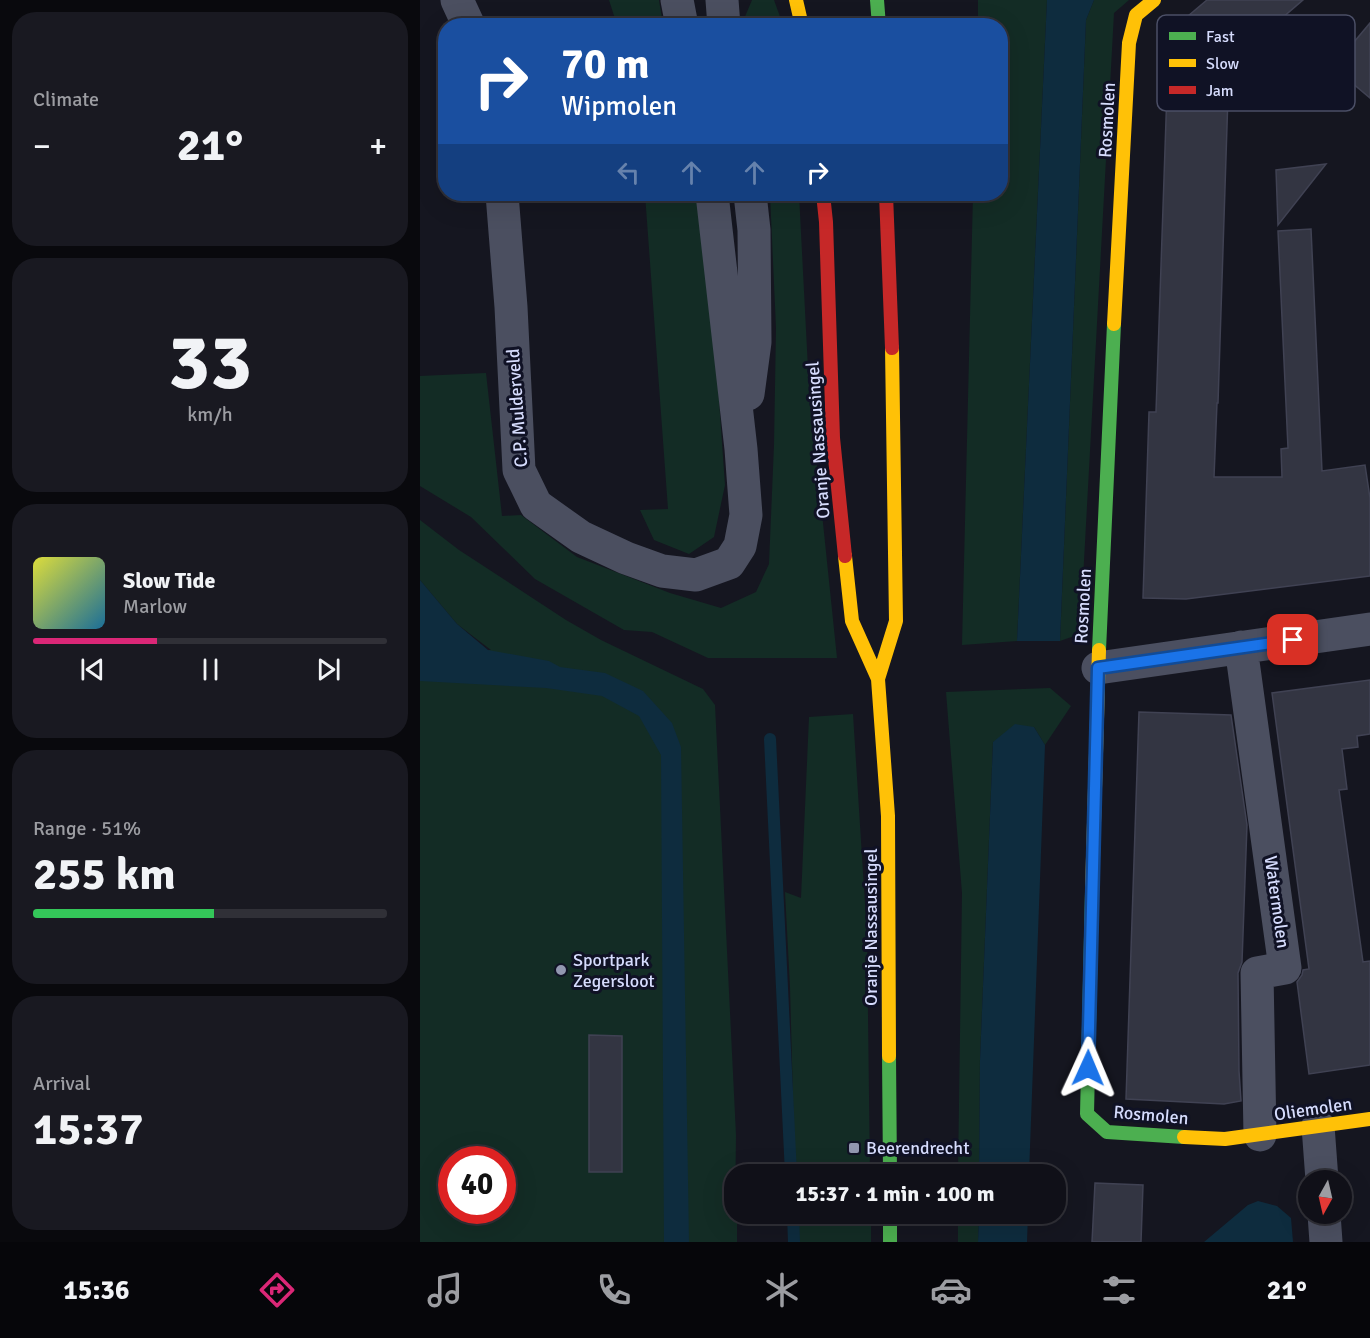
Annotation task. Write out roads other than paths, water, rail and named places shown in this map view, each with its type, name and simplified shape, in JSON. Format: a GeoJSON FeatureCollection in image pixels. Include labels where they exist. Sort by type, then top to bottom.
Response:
{"type":"FeatureCollection","features":[{"type":"Feature","properties":{"kind":"main road"},"geometry":{"type":"LineString","coordinates":[[796,0],[800,18]]}},
{"type":"Feature","properties":{"kind":"main road"},"geometry":{"type":"LineString","coordinates":[[877,0],[878,18]]}},
{"type":"Feature","properties":{"kind":"main road","name":"Rosmolen"},"geometry":{"type":"LineString","coordinates":[[1154,0],[1136,15],[1129,43],[1098,668],[1087,1114],[1107,1132],[1224,1139],[1260,1135]]}},
{"type":"Feature","properties":{"kind":"main road","name":"Oranje Nassausingel"},"geometry":{"type":"LineString","coordinates":[[824,201],[833,438],[852,621],[878,679],[888,816],[890,1164]]}},
{"type":"Feature","properties":{"kind":"main road","name":"Oranje Nassausingel"},"geometry":{"type":"LineString","coordinates":[[878,679],[896,621],[893,386],[886,201]]}},
{"type":"Feature","properties":{"kind":"main road","name":"Oliemolen"},"geometry":{"type":"LineString","coordinates":[[1260,1135],[1370,1119]]}},
{"type":"Feature","properties":{"kind":"main road"},"geometry":{"type":"LineString","coordinates":[[890,1224],[890,1242]]}},
{"type":"Feature","properties":{"kind":"street"},"geometry":{"type":"LineString","coordinates":[[457,0],[465,18]]}},
{"type":"Feature","properties":{"kind":"street"},"geometry":{"type":"LineString","coordinates":[[677,0],[680,18]]}},
{"type":"Feature","properties":{"kind":"street"},"geometry":{"type":"LineString","coordinates":[[722,0],[723,18]]}},
{"type":"Feature","properties":{"kind":"street","name":"C.P. Mulderveld"},"geometry":{"type":"LineString","coordinates":[[503,201],[511,307],[519,470],[536,505],[581,537],[626,558],[662,571],[696,574],[729,562],[740,546],[746,515],[741,449],[713,201]]}},
{"type":"Feature","properties":{"kind":"street","name":"C.P. Mulderveld"},"geometry":{"type":"LineString","coordinates":[[741,449],[755,342],[754,230],[751,201]]}},
{"type":"Feature","properties":{"kind":"street"},"geometry":{"type":"LineString","coordinates":[[1098,668],[1370,629]]}},
{"type":"Feature","properties":{"kind":"street","name":"Watermolen"},"geometry":{"type":"LineString","coordinates":[[1241,647],[1285,968],[1257,973],[1260,1135]]}},
{"type":"Feature","properties":{"kind":"street"},"geometry":{"type":"LineString","coordinates":[[1318,1126],[1321,1170]]}},
{"type":"Feature","properties":{"kind":"street"},"geometry":{"type":"LineString","coordinates":[[1325,1224],[1326,1242]]}},
{"type":"Feature","properties":{"kind":"water"},"geometry":{"type":"Polygon","coordinates":[[[1047,0],[1094,0],[1086,20],[1060,641],[1017,641],[1047,0]]]}},
{"type":"Feature","properties":{"kind":"water"},"geometry":{"type":"Polygon","coordinates":[[[420,580],[457,624],[488,650],[549,661],[560,667],[605,673],[643,691],[672,723],[681,747],[689,1242],[664,1242],[661,755],[639,716],[602,696],[546,688],[420,681],[420,580]]]}},
{"type":"Feature","properties":{"kind":"water"},"geometry":{"type":"Polygon","coordinates":[[[1015,724],[1034,727],[1045,745],[1029,1164],[979,1164],[980,1060],[993,742],[1015,724]]]}},
{"type":"Feature","properties":{"kind":"water"},"geometry":{"type":"Polygon","coordinates":[[[1258,1201],[1277,1206],[1291,1218],[1293,1242],[1204,1242],[1248,1205],[1258,1201]]]}},
{"type":"Feature","properties":{"kind":"water"},"geometry":{"type":"Polygon","coordinates":[[[979,1224],[1028,1224],[1027,1242],[978,1242],[979,1224]]]}},
{"type":"Feature","properties":{"kind":"waterway"},"geometry":{"type":"LineString","coordinates":[[770,739],[791,1164]]}},
{"type":"Feature","properties":{"kind":"waterway"},"geometry":{"type":"LineString","coordinates":[[793,1224],[794,1242]]}},
{"type":"Feature","properties":{"kind":"place","name":"Sportpark Zegersloot"},"geometry":{"type":"Point","coordinates":[561,970]}},
{"type":"Feature","properties":{"kind":"place","name":"Beerendrecht"},"geometry":{"type":"Point","coordinates":[854,1148]}}]}
